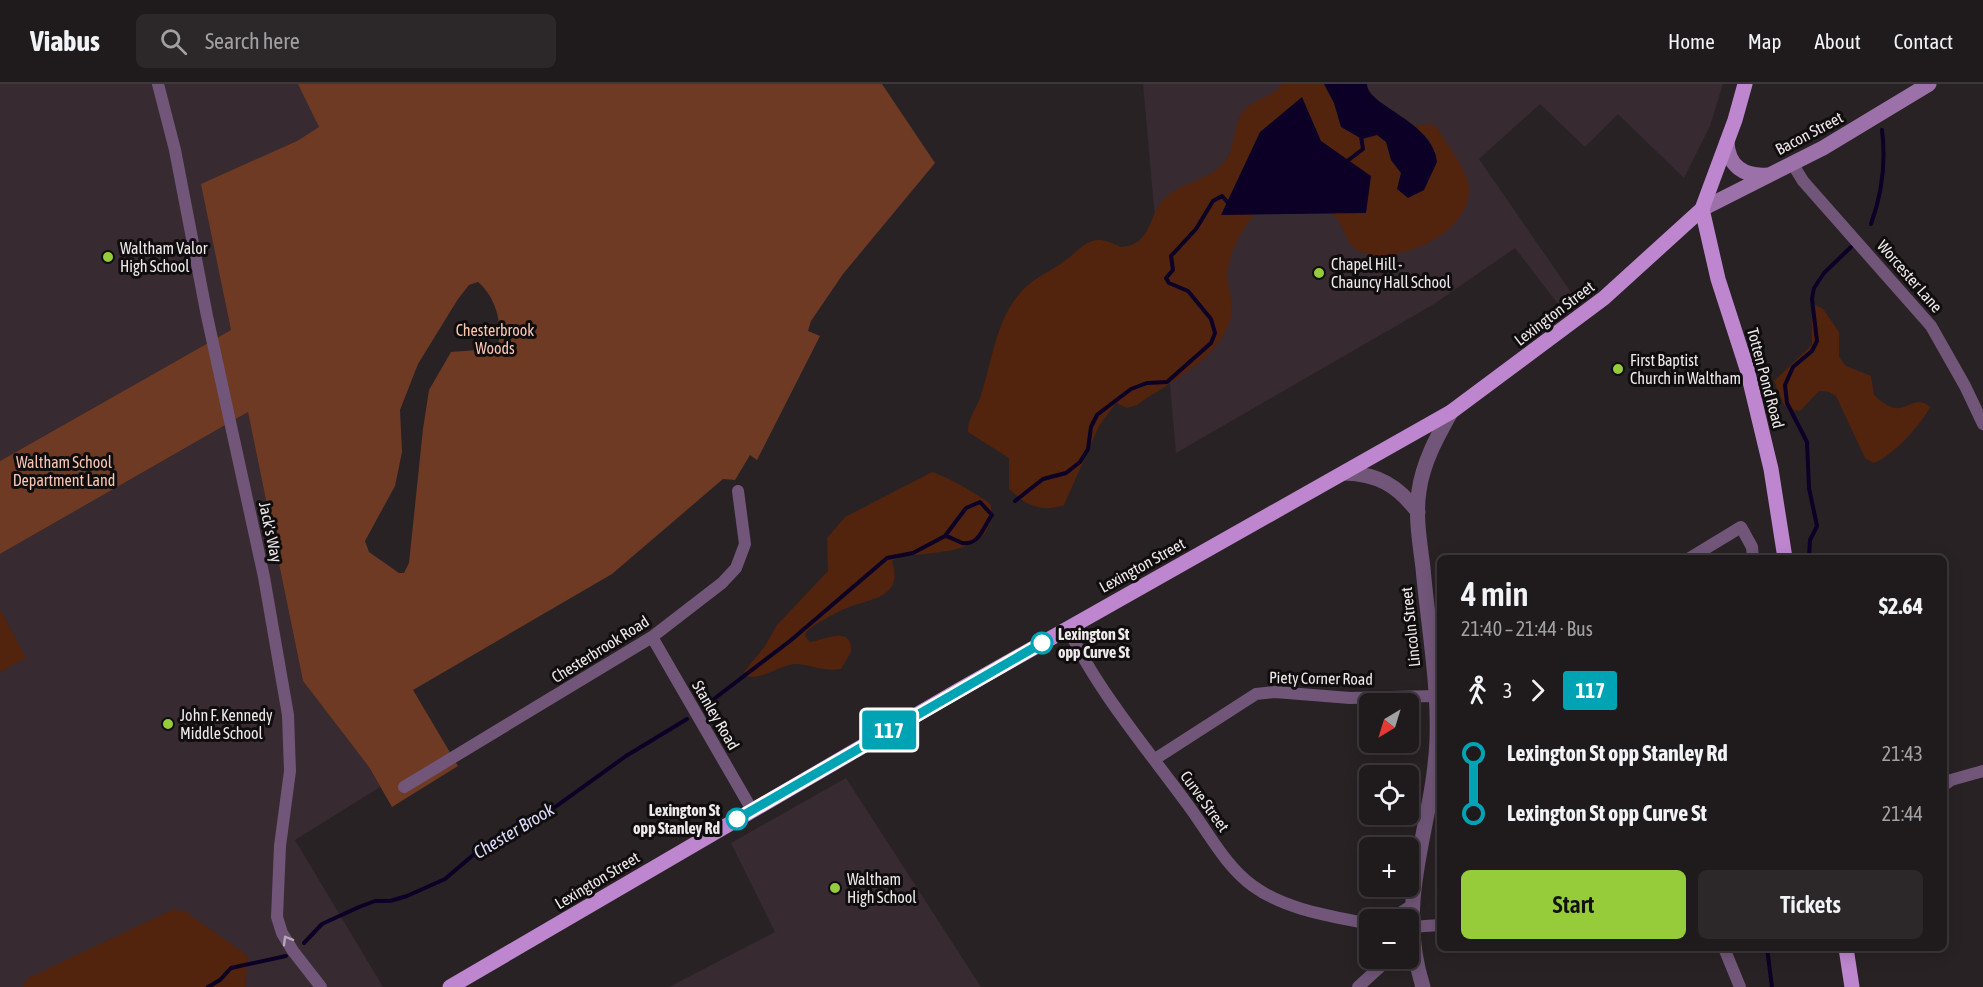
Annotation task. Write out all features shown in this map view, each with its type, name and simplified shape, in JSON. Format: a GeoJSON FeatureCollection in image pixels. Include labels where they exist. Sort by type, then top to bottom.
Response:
{"type":"FeatureCollection","features":[{"type":"Feature","properties":{"kind":"main road","name":"Lexington Street"},"geometry":{"type":"LineString","coordinates":[[445,987],[455,984],[1068,628],[1451,412],[1609,294],[1702,209],[1727,142],[1745,84]]}},
{"type":"Feature","properties":{"kind":"main road","name":"Bacon Street"},"geometry":{"type":"LineString","coordinates":[[1702,209],[1792,163],[1929,84]]}},
{"type":"Feature","properties":{"kind":"main road"},"geometry":{"type":"LineString","coordinates":[[1727,142],[1730,157],[1739,169],[1752,176],[1768,176]]}},
{"type":"Feature","properties":{"kind":"main road","name":"Totten Pond Road"},"geometry":{"type":"LineString","coordinates":[[1702,209],[1718,279],[1747,369],[1768,456],[1784,555]]}},
{"type":"Feature","properties":{"kind":"main road"},"geometry":{"type":"LineString","coordinates":[[1846,951],[1852,987]]}},
{"type":"Feature","properties":{"kind":"street","name":"Jack's Way"},"geometry":{"type":"LineString","coordinates":[[158,84],[177,161],[207,316],[273,622],[288,715],[290,771],[280,846],[277,917],[282,933],[293,951],[321,985]]}},
{"type":"Feature","properties":{"kind":"street","name":"Worcester Lane"},"geometry":{"type":"LineString","coordinates":[[1792,163],[1803,181],[1931,326],[1965,386],[1983,424]]}},
{"type":"Feature","properties":{"kind":"street","name":"Lincoln Street"},"geometry":{"type":"LineString","coordinates":[[1412,909],[1435,765],[1436,656],[1418,512],[1424,471],[1432,446],[1451,412]]}},
{"type":"Feature","properties":{"kind":"street"},"geometry":{"type":"LineString","coordinates":[[1344,473],[1380,477],[1400,491],[1418,512]]}},
{"type":"Feature","properties":{"kind":"street","name":"Chesterbrook Road"},"geometry":{"type":"LineString","coordinates":[[404,787],[652,637],[722,583],[736,568],[745,544],[738,491]]}},
{"type":"Feature","properties":{"kind":"street"},"geometry":{"type":"LineString","coordinates":[[1695,555],[1741,527],[1752,547],[1753,555]]}},
{"type":"Feature","properties":{"kind":"street","name":"Curve Street"},"geometry":{"type":"LineString","coordinates":[[1068,628],[1085,659],[1232,866],[1252,886],[1275,900],[1359,921]]}},
{"type":"Feature","properties":{"kind":"street","name":"Stanley Road"},"geometry":{"type":"LineString","coordinates":[[652,637],[752,810]]}},
{"type":"Feature","properties":{"kind":"street","name":"Piety Corner Road"},"geometry":{"type":"LineString","coordinates":[[1155,759],[1256,694],[1275,692],[1350,698],[1435,696]]}},
{"type":"Feature","properties":{"kind":"street"},"geometry":{"type":"LineString","coordinates":[[1947,783],[1983,771]]}},
{"type":"Feature","properties":{"kind":"street"},"geometry":{"type":"LineString","coordinates":[[1407,909],[1412,906]]}},
{"type":"Feature","properties":{"kind":"street"},"geometry":{"type":"LineString","coordinates":[[1419,939],[1437,927]]}},
{"type":"Feature","properties":{"kind":"street"},"geometry":{"type":"LineString","coordinates":[[1725,951],[1740,987]]}},
{"type":"Feature","properties":{"kind":"street"},"geometry":{"type":"LineString","coordinates":[[1358,987],[1378,969]]}},
{"type":"Feature","properties":{"kind":"street","name":"Lincoln Street"},"geometry":{"type":"LineString","coordinates":[[1418,969],[1423,987]]}},
{"type":"Feature","properties":{"kind":"shaded area","name":"Waltham Valor High School"},"geometry":{"type":"Polygon","coordinates":[[[0,84],[298,84],[320,127],[297,141],[202,184],[231,330],[0,461],[0,84]]]}},
{"type":"Feature","properties":{"kind":"shaded area","name":"Chapel Hill - Chauncy Hall School"},"geometry":{"type":"Polygon","coordinates":[[[1143,84],[1723,84],[1710,126],[1684,178],[1618,114],[1585,147],[1540,104],[1479,159],[1575,298],[1561,308],[1515,248],[1434,304],[1176,453],[1143,84]]]}},
{"type":"Feature","properties":{"kind":"shaded area"},"geometry":{"type":"Polygon","coordinates":[[[1282,84],[1324,84],[1334,103],[1341,127],[1362,139],[1377,135],[1386,142],[1391,160],[1401,173],[1398,184],[1436,155],[1429,140],[1415,126],[1432,124],[1439,130],[1468,180],[1467,203],[1459,218],[1430,242],[1394,254],[1376,255],[1361,252],[1355,248],[1336,217],[1324,208],[1255,213],[1240,236],[1229,262],[1228,280],[1232,312],[1217,345],[1193,368],[1137,405],[1127,408],[1116,403],[1099,426],[1064,505],[1041,508],[1028,503],[1009,489],[1009,458],[968,432],[995,343],[1012,303],[1032,282],[1090,241],[1103,240],[1121,247],[1138,241],[1144,236],[1164,199],[1179,188],[1205,177],[1220,167],[1232,148],[1238,121],[1245,109],[1274,92],[1282,84]]]}},
{"type":"Feature","properties":{"kind":"shaded area"},"geometry":{"type":"Polygon","coordinates":[[[1324,84],[1367,84],[1377,100],[1413,125],[1424,136],[1433,148],[1437,162],[1424,190],[1408,198],[1397,189],[1401,173],[1391,160],[1386,142],[1377,135],[1362,139],[1341,127],[1334,103],[1324,84]]]}},
{"type":"Feature","properties":{"kind":"shaded area"},"geometry":{"type":"Polygon","coordinates":[[[1302,97],[1321,141],[1371,176],[1366,213],[1221,215],[1260,132],[1302,97]]]}},
{"type":"Feature","properties":{"kind":"shaded area"},"geometry":{"type":"Polygon","coordinates":[[[1812,303],[1823,309],[1839,332],[1839,357],[1846,366],[1871,376],[1874,395],[1892,408],[1918,402],[1930,407],[1905,440],[1888,455],[1873,463],[1865,458],[1836,396],[1829,392],[1819,391],[1800,411],[1790,409],[1784,405],[1774,381],[1812,345],[1812,303]]]}},
{"type":"Feature","properties":{"kind":"shaded area","name":"John F. Kennedy Middle School"},"geometry":{"type":"Polygon","coordinates":[[[248,412],[303,681],[369,767],[380,787],[295,840],[383,987],[0,987],[0,554],[248,412]]]}},
{"type":"Feature","properties":{"kind":"shaded area"},"geometry":{"type":"Polygon","coordinates":[[[932,472],[963,486],[991,505],[990,522],[984,534],[961,548],[900,557],[892,561],[894,581],[885,593],[843,610],[808,630],[805,636],[810,642],[836,636],[847,638],[851,652],[841,669],[829,670],[797,664],[758,676],[745,676],[744,672],[765,646],[777,625],[828,571],[827,538],[845,517],[932,472]]]}},
{"type":"Feature","properties":{"kind":"shaded area"},"geometry":{"type":"Polygon","coordinates":[[[0,609],[26,658],[0,672],[0,609]]]}},
{"type":"Feature","properties":{"kind":"shaded area","name":"Waltham High School"},"geometry":{"type":"Polygon","coordinates":[[[846,778],[981,987],[669,987],[775,932],[731,843],[846,778]]]}},
{"type":"Feature","properties":{"kind":"shaded area"},"geometry":{"type":"Polygon","coordinates":[[[174,909],[186,912],[248,956],[245,987],[22,987],[28,978],[174,909]]]}},
{"type":"Feature","properties":{"kind":"green space","name":"Chesterbrook Woods"},"geometry":{"type":"Polygon","coordinates":[[[298,84],[882,84],[935,163],[843,274],[811,321],[808,331],[820,336],[757,460],[750,455],[735,480],[723,479],[612,574],[413,690],[458,766],[392,807],[369,767],[303,681],[248,412],[0,554],[0,461],[231,330],[201,184],[297,141],[319,127],[298,84]],[[478,282],[469,285],[458,299],[418,364],[400,410],[402,452],[395,486],[365,541],[369,552],[399,573],[404,573],[409,563],[429,390],[451,352],[491,349],[499,341],[496,308],[484,287],[478,282]]]}},
{"type":"Feature","properties":{"kind":"waterway"},"geometry":{"type":"LineString","coordinates":[[1871,224],[1882,178],[1884,154],[1882,130]]}},
{"type":"Feature","properties":{"kind":"waterway","name":"Chester Brook"},"geometry":{"type":"LineString","coordinates":[[1346,162],[1363,149],[1361,136]]}},
{"type":"Feature","properties":{"kind":"waterway","name":"Chester Brook"},"geometry":{"type":"LineString","coordinates":[[1015,501],[1043,479],[1066,473],[1080,462],[1088,449],[1091,427],[1097,415],[1131,389],[1147,383],[1167,382],[1211,343],[1215,333],[1211,319],[1188,291],[1169,283],[1166,278],[1173,270],[1171,256],[1196,229],[1213,201],[1222,196],[1230,205]]}},
{"type":"Feature","properties":{"kind":"waterway"},"geometry":{"type":"LineString","coordinates":[[1809,555],[1810,540],[1817,526],[1809,488],[1807,442],[1787,403],[1785,385],[1793,367],[1812,351],[1817,341],[1812,299],[1814,288],[1824,273],[1851,247]]}},
{"type":"Feature","properties":{"kind":"waterway","name":"Chester Brook"},"geometry":{"type":"LineString","coordinates":[[706,705],[790,641],[887,558],[913,553],[945,536],[966,508],[980,502],[992,515],[981,534],[973,541],[962,543],[945,536]]}},
{"type":"Feature","properties":{"kind":"waterway","name":"Chester Brook"},"geometry":{"type":"LineString","coordinates":[[304,943],[322,924],[359,907],[375,901],[390,901],[407,896],[445,879],[479,850],[526,828],[626,756],[687,719]]}},
{"type":"Feature","properties":{"kind":"waterway"},"geometry":{"type":"LineString","coordinates":[[1767,951],[1772,987]]}},
{"type":"Feature","properties":{"kind":"waterway","name":"Chester Brook"},"geometry":{"type":"LineString","coordinates":[[208,987],[220,980],[231,968],[286,956]]}},
{"type":"Feature","properties":{"kind":"bus line","name":"117"},"geometry":{"type":"LineString","coordinates":[[737,819],[1042,643]]}},
{"type":"Feature","properties":{"kind":"place","name":"Waltham Valor High School"},"geometry":{"type":"Point","coordinates":[108,257]}},
{"type":"Feature","properties":{"kind":"place","name":"Chapel Hill - Chauncy Hall School"},"geometry":{"type":"Point","coordinates":[1319,273]}},
{"type":"Feature","properties":{"kind":"place","name":"First Baptist Church in Waltham"},"geometry":{"type":"Point","coordinates":[1618,369]}},
{"type":"Feature","properties":{"kind":"place","name":"Lexington St opp Curve St"},"geometry":{"type":"Point","coordinates":[1042,643]}},
{"type":"Feature","properties":{"kind":"place","name":"John F. Kennedy Middle School"},"geometry":{"type":"Point","coordinates":[168,724]}},
{"type":"Feature","properties":{"kind":"place","name":"Lexington St opp Stanley Rd"},"geometry":{"type":"Point","coordinates":[737,819]}},
{"type":"Feature","properties":{"kind":"place","name":"Waltham High School"},"geometry":{"type":"Point","coordinates":[835,888]}},
{"type":"Feature","properties":{"kind":"park label","name":"Waltham School Department Land"},"geometry":{"type":"Point","coordinates":[64,471]}}]}
